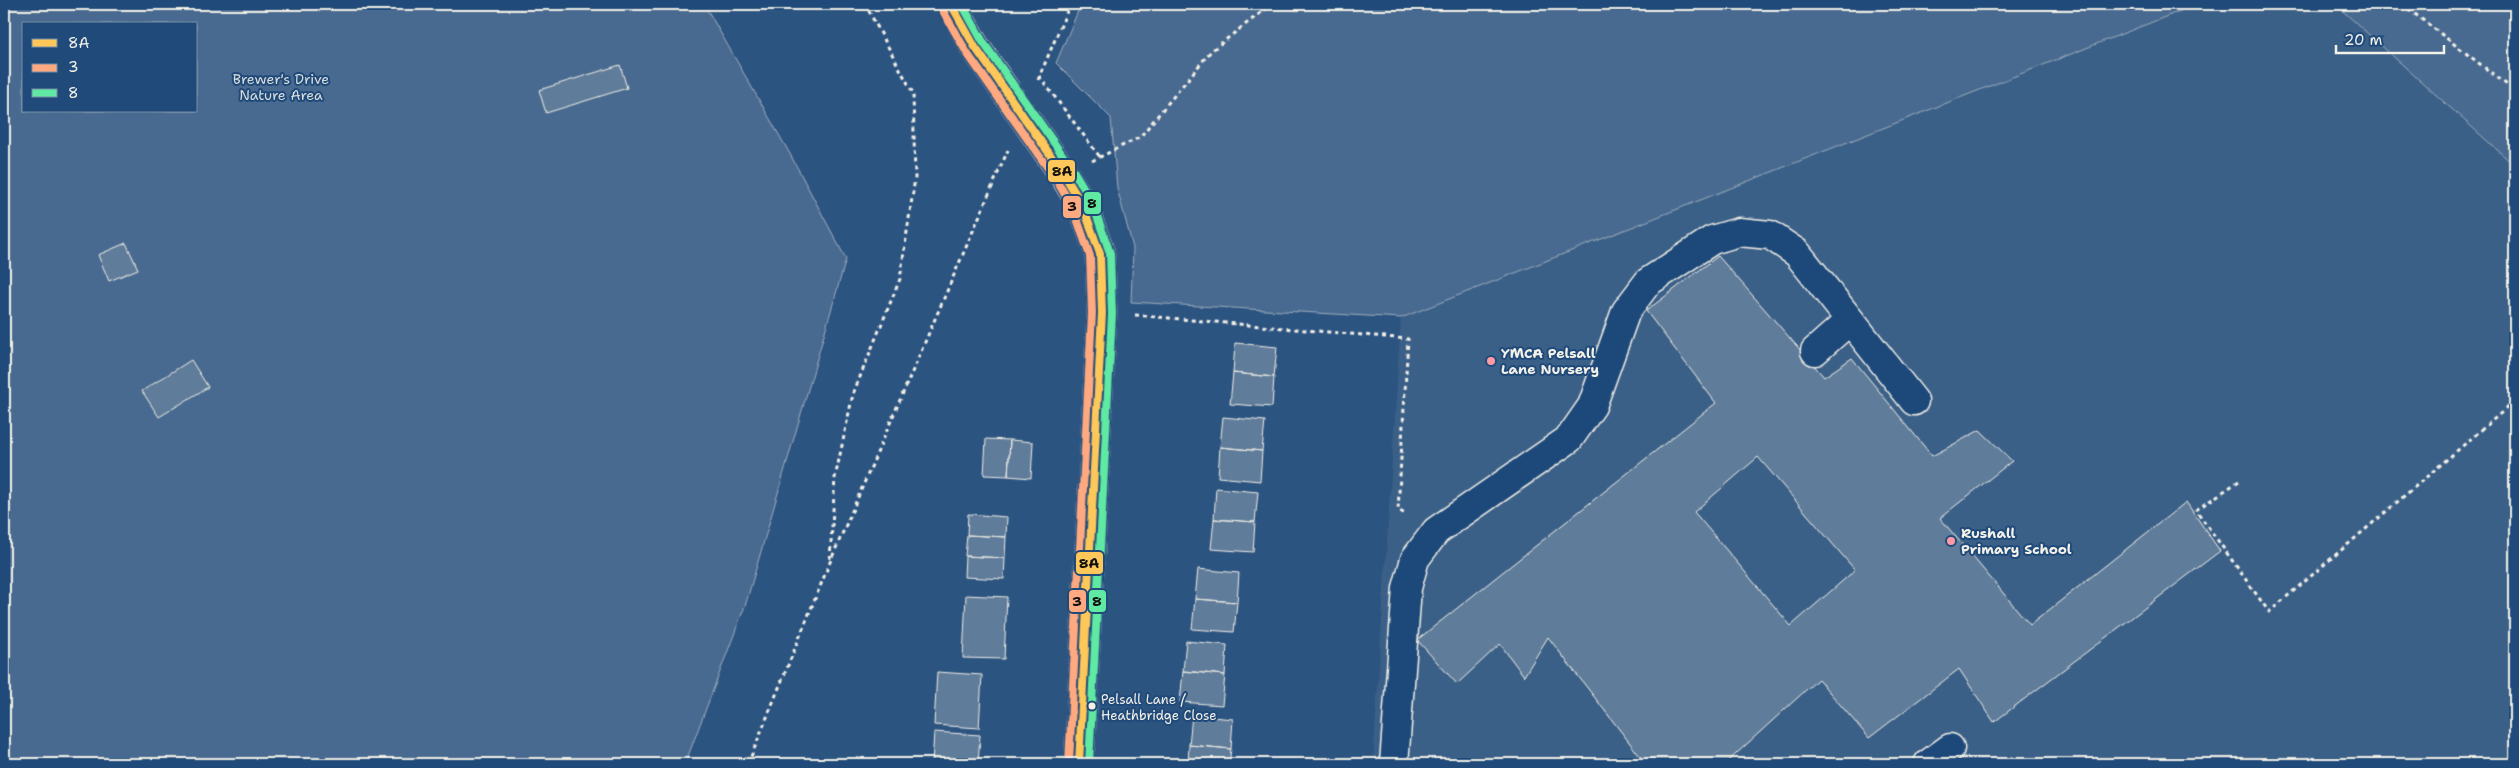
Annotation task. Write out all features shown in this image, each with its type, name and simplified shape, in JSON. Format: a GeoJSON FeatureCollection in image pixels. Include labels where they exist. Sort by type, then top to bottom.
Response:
{"type":"FeatureCollection","features":[{"type":"Feature","properties":{"kind":"main road"},"geometry":{"type":"LineString","coordinates":[[955,12],[975,47],[1064,174],[1083,206],[1100,254],[1102,313],[1079,764]]}},
{"type":"Feature","properties":{"kind":"main road"},"geometry":{"type":"LineString","coordinates":[[1394,764],[1407,588],[1415,559],[1436,531],[1569,438],[1592,406],[1626,312],[1648,282],[1712,240],[1739,232],[1770,235],[1797,253],[1914,401]]}},
{"type":"Feature","properties":{"kind":"main road"},"geometry":{"type":"LineString","coordinates":[[1816,351],[1850,320]]}},
{"type":"Feature","properties":{"kind":"main road"},"geometry":{"type":"LineString","coordinates":[[1928,764],[1950,748]]}},
{"type":"Feature","properties":{"kind":"path"},"geometry":{"type":"LineString","coordinates":[[830,562],[835,478],[853,394],[900,278],[915,178],[913,92],[866,4]]}},
{"type":"Feature","properties":{"kind":"path"},"geometry":{"type":"LineString","coordinates":[[1036,85],[1070,4]]}},
{"type":"Feature","properties":{"kind":"path"},"geometry":{"type":"LineString","coordinates":[[1064,174],[1140,137],[1211,51],[1272,4]]}},
{"type":"Feature","properties":{"kind":"path"},"geometry":{"type":"LineString","coordinates":[[2402,4],[2515,92]]}},
{"type":"Feature","properties":{"kind":"path"},"geometry":{"type":"LineString","coordinates":[[1040,76],[1100,157]]}},
{"type":"Feature","properties":{"kind":"path"},"geometry":{"type":"LineString","coordinates":[[748,764],[830,562],[1008,149]]}},
{"type":"Feature","properties":{"kind":"path"},"geometry":{"type":"LineString","coordinates":[[1102,313],[1408,339],[1398,510],[1436,531]]}},
{"type":"Feature","properties":{"kind":"path"},"geometry":{"type":"LineString","coordinates":[[2239,481],[2196,510],[2269,612],[2515,401]]}},
{"type":"Feature","properties":{"kind":"shaded area","name":"Rushall Primary School"},"geometry":{"type":"Polygon","coordinates":[[[2198,4],[2335,4],[2515,167],[2515,764],[1373,764],[1401,318],[2198,4]]]}},
{"type":"Feature","properties":{"kind":"green space","name":"Brewer's Drive Nature Area"},"geometry":{"type":"Polygon","coordinates":[[[4,4],[704,4],[790,154],[846,259],[746,603],[685,764],[4,764],[4,4]]]}},
{"type":"Feature","properties":{"kind":"green space"},"geometry":{"type":"Polygon","coordinates":[[[1081,4],[2198,4],[1401,318],[1131,302],[1133,248],[1117,188],[1111,118],[1056,63],[1081,4]]]}},
{"type":"Feature","properties":{"kind":"green space"},"geometry":{"type":"Polygon","coordinates":[[[2335,4],[2515,4],[2515,166],[2335,4]]]}},
{"type":"Feature","properties":{"kind":"building"},"geometry":{"type":"Polygon","coordinates":[[[620,65],[627,88],[546,113],[539,90],[620,65]]]}},
{"type":"Feature","properties":{"kind":"building"},"geometry":{"type":"Polygon","coordinates":[[[126,243],[138,269],[109,281],[98,255],[126,243]]]}},
{"type":"Feature","properties":{"kind":"building"},"geometry":{"type":"Polygon","coordinates":[[[1718,256],[1824,377],[1852,358],[1932,456],[1980,430],[2012,461],[1940,518],[2030,625],[2186,502],[2220,551],[1994,722],[1959,669],[1869,738],[1818,679],[1725,764],[1646,764],[1548,637],[1524,676],[1500,644],[1457,684],[1417,640],[1716,403],[1646,311],[1718,256]],[[1758,457],[1694,512],[1791,626],[1855,570],[1758,457]]]}},
{"type":"Feature","properties":{"kind":"building"},"geometry":{"type":"Polygon","coordinates":[[[1235,343],[1277,347],[1274,377],[1233,373],[1235,343]]]}},
{"type":"Feature","properties":{"kind":"building"},"geometry":{"type":"Polygon","coordinates":[[[191,360],[208,387],[159,417],[142,391],[191,360]]]}},
{"type":"Feature","properties":{"kind":"building"},"geometry":{"type":"Polygon","coordinates":[[[1233,373],[1274,377],[1272,407],[1230,404],[1233,373]]]}},
{"type":"Feature","properties":{"kind":"building"},"geometry":{"type":"Polygon","coordinates":[[[1223,417],[1265,421],[1262,451],[1220,447],[1223,417]]]}},
{"type":"Feature","properties":{"kind":"building"},"geometry":{"type":"Polygon","coordinates":[[[986,439],[1010,440],[1008,476],[984,475],[986,439]]]}},
{"type":"Feature","properties":{"kind":"building"},"geometry":{"type":"Polygon","coordinates":[[[1010,440],[1033,442],[1031,478],[1008,476],[1010,440]]]}},
{"type":"Feature","properties":{"kind":"building"},"geometry":{"type":"Polygon","coordinates":[[[1220,447],[1262,451],[1260,481],[1218,477],[1220,447]]]}},
{"type":"Feature","properties":{"kind":"building"},"geometry":{"type":"Polygon","coordinates":[[[1216,488],[1258,492],[1255,522],[1214,519],[1216,488]]]}},
{"type":"Feature","properties":{"kind":"building"},"geometry":{"type":"Polygon","coordinates":[[[968,514],[1007,517],[1006,537],[967,535],[968,514]]]}},
{"type":"Feature","properties":{"kind":"building"},"geometry":{"type":"Polygon","coordinates":[[[1214,519],[1255,522],[1253,552],[1211,549],[1214,519]]]}},
{"type":"Feature","properties":{"kind":"building"},"geometry":{"type":"Polygon","coordinates":[[[967,535],[1006,537],[1005,558],[965,556],[967,535]]]}},
{"type":"Feature","properties":{"kind":"building"},"geometry":{"type":"Polygon","coordinates":[[[965,556],[1005,558],[1004,579],[964,577],[965,556]]]}},
{"type":"Feature","properties":{"kind":"building"},"geometry":{"type":"Polygon","coordinates":[[[1198,569],[1239,573],[1237,602],[1195,599],[1198,569]]]}},
{"type":"Feature","properties":{"kind":"building"},"geometry":{"type":"Polygon","coordinates":[[[966,595],[1007,597],[1004,659],[963,658],[966,595]]]}},
{"type":"Feature","properties":{"kind":"building"},"geometry":{"type":"Polygon","coordinates":[[[1195,599],[1237,602],[1234,632],[1192,629],[1195,599]]]}},
{"type":"Feature","properties":{"kind":"building"},"geometry":{"type":"Polygon","coordinates":[[[1186,641],[1227,645],[1225,675],[1183,671],[1186,641]]]}},
{"type":"Feature","properties":{"kind":"building"},"geometry":{"type":"Polygon","coordinates":[[[1183,671],[1225,675],[1222,705],[1180,702],[1183,671]]]}},
{"type":"Feature","properties":{"kind":"building"},"geometry":{"type":"Polygon","coordinates":[[[937,672],[982,675],[979,728],[934,725],[937,672]]]}},
{"type":"Feature","properties":{"kind":"building"},"geometry":{"type":"Polygon","coordinates":[[[1192,715],[1233,719],[1231,749],[1189,745],[1192,715]]]}},
{"type":"Feature","properties":{"kind":"building"},"geometry":{"type":"Polygon","coordinates":[[[934,732],[980,735],[978,764],[932,764],[934,732]]]}},
{"type":"Feature","properties":{"kind":"building"},"geometry":{"type":"Polygon","coordinates":[[[1189,745],[1231,749],[1229,764],[1188,764],[1189,745]]]}},
{"type":"Feature","properties":{"kind":"transit line","name":"8A"},"geometry":{"type":"LineString","coordinates":[[951,4],[975,47],[1065,176],[1083,206],[1100,254],[1102,313],[1079,764]]}},
{"type":"Feature","properties":{"kind":"transit line","name":"8"},"geometry":{"type":"LineString","coordinates":[[962,4],[983,42],[1073,170],[1092,202],[1110,253],[1112,314],[1089,764]]}},
{"type":"Feature","properties":{"kind":"transit line","name":"3"},"geometry":{"type":"LineString","coordinates":[[942,9],[967,53],[1057,181],[1074,210],[1090,256],[1092,313],[1069,763]]}},
{"type":"Feature","properties":{"kind":"place","name":"YMCA Pelsall Lane Nursery"},"geometry":{"type":"Point","coordinates":[1491,361]}},
{"type":"Feature","properties":{"kind":"place","name":"Rushall Primary School"},"geometry":{"type":"Point","coordinates":[1951,541]}},
{"type":"Feature","properties":{"kind":"place","name":"Pelsall Lane / Heathbridge Close"},"geometry":{"type":"Point","coordinates":[1092,706]}}]}
